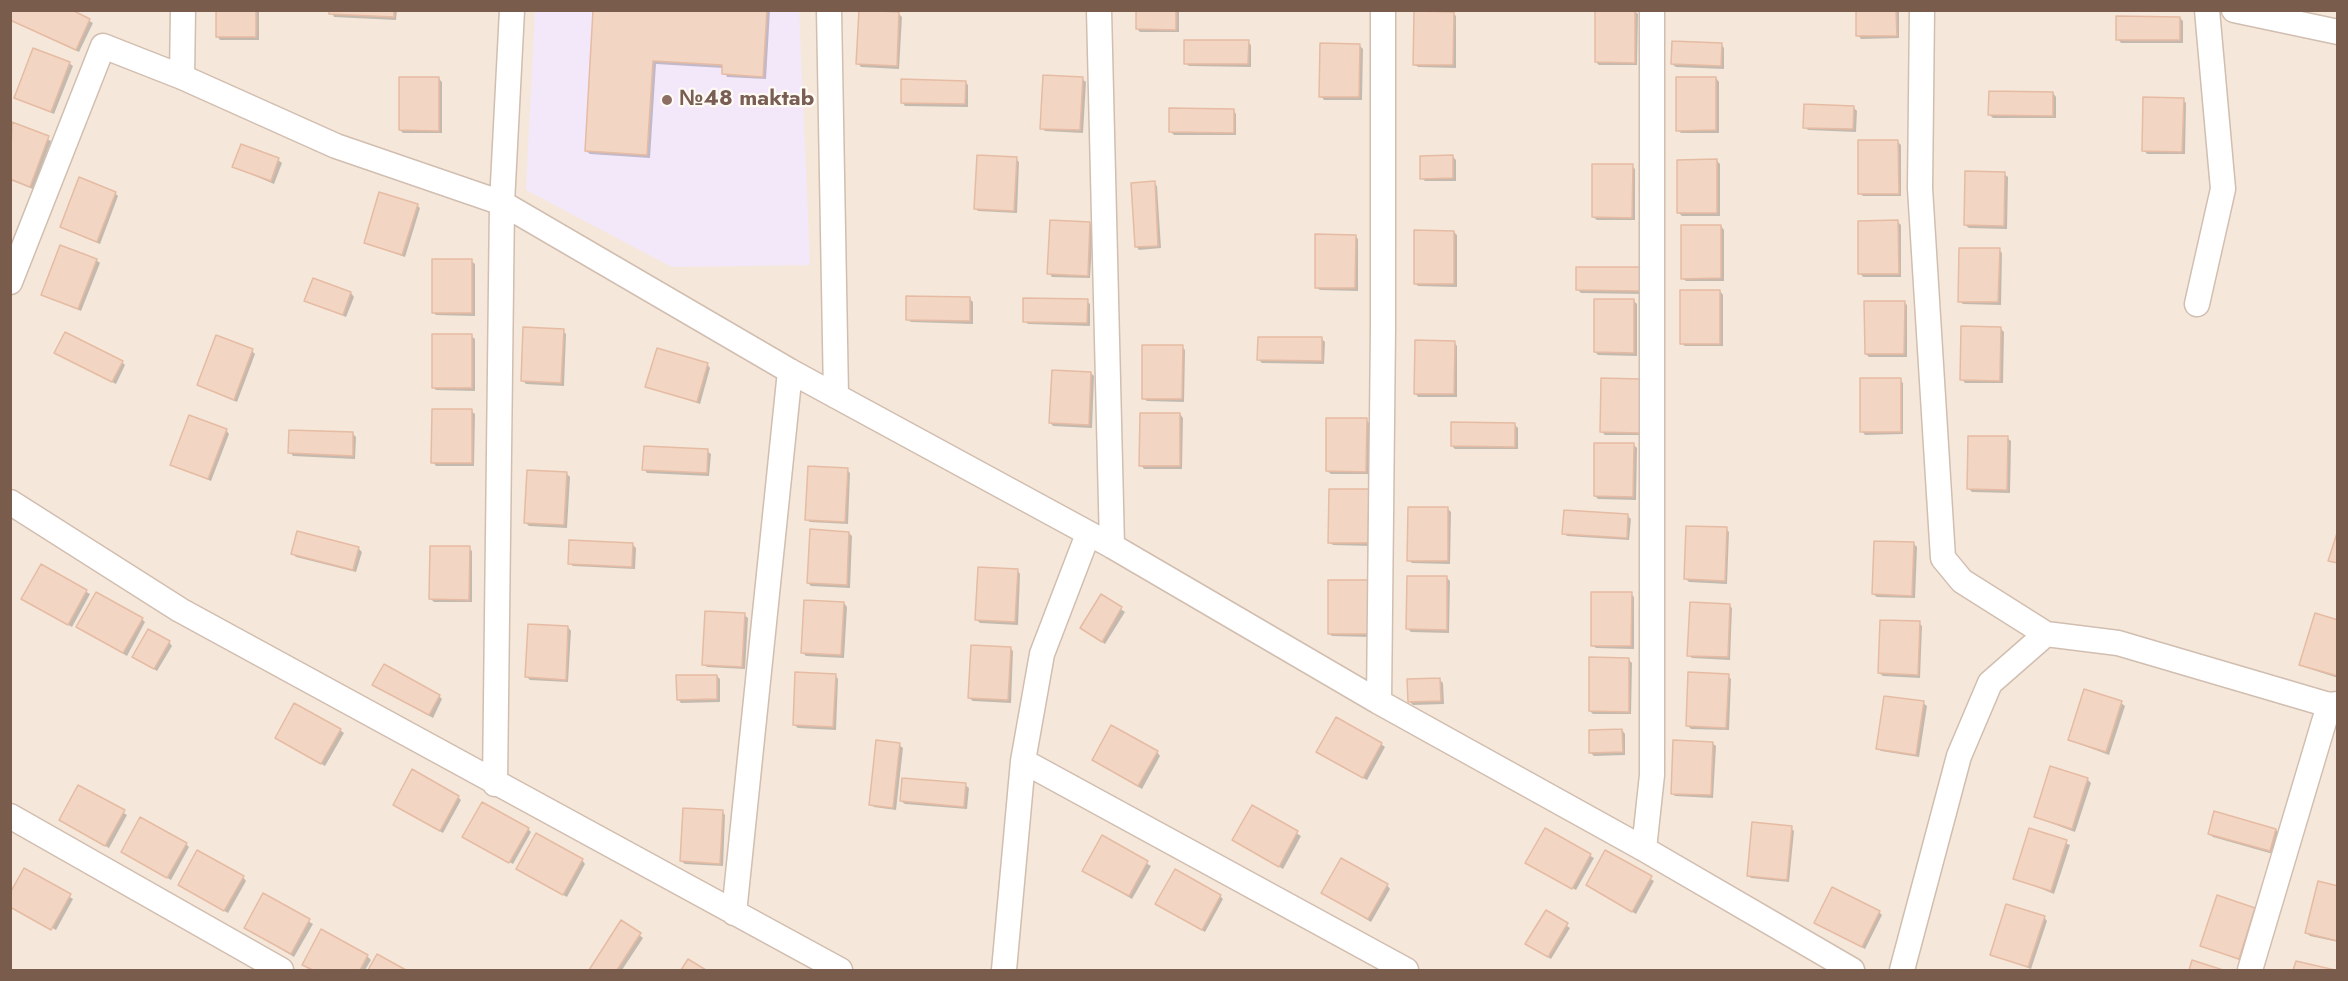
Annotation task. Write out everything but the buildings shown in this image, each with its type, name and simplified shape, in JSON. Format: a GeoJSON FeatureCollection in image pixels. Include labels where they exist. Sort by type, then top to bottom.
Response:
{"type":"FeatureCollection","features":[{"type":"Feature","properties":{"kind":"street"},"geometry":{"type":"LineString","coordinates":[[182,77],[183,10]]}},
{"type":"Feature","properties":{"kind":"street"},"geometry":{"type":"LineString","coordinates":[[495,784],[502,203],[512,10]]}},
{"type":"Feature","properties":{"kind":"street"},"geometry":{"type":"LineString","coordinates":[[829,10],[836,396]]}},
{"type":"Feature","properties":{"kind":"street"},"geometry":{"type":"LineString","coordinates":[[1099,10],[1112,546]]}},
{"type":"Feature","properties":{"kind":"street"},"geometry":{"type":"LineString","coordinates":[[1379,702],[1383,10]]}},
{"type":"Feature","properties":{"kind":"street"},"geometry":{"type":"LineString","coordinates":[[1644,849],[1652,775],[1652,10]]}},
{"type":"Feature","properties":{"kind":"street"},"geometry":{"type":"LineString","coordinates":[[1922,10],[1920,188],[1943,558],[1962,581],[2046,634],[2118,643],[2333,704],[2250,970]]}},
{"type":"Feature","properties":{"kind":"street"},"geometry":{"type":"LineString","coordinates":[[2197,304],[2223,189],[2207,10]]}},
{"type":"Feature","properties":{"kind":"street"},"geometry":{"type":"LineString","coordinates":[[2234,10],[2337,32]]}},
{"type":"Feature","properties":{"kind":"street"},"geometry":{"type":"LineString","coordinates":[[10,282],[103,46],[182,77],[336,146],[502,203],[790,371],[1112,546],[1379,702],[1644,849],[1852,970]]}},
{"type":"Feature","properties":{"kind":"street"},"geometry":{"type":"LineString","coordinates":[[734,913],[790,371]]}},
{"type":"Feature","properties":{"kind":"street"},"geometry":{"type":"LineString","coordinates":[[10,502],[180,610],[495,784],[840,970]]}},
{"type":"Feature","properties":{"kind":"street"},"geometry":{"type":"LineString","coordinates":[[1004,970],[1023,760],[1042,654],[1088,534]]}},
{"type":"Feature","properties":{"kind":"street"},"geometry":{"type":"LineString","coordinates":[[1902,970],[1959,756],[1990,683],[2046,634]]}},
{"type":"Feature","properties":{"kind":"street"},"geometry":{"type":"LineString","coordinates":[[1023,760],[1406,970]]}},
{"type":"Feature","properties":{"kind":"street"},"geometry":{"type":"LineString","coordinates":[[10,816],[281,970]]}},
{"type":"Feature","properties":{"kind":"shaded area"},"geometry":{"type":"Polygon","coordinates":[[[10,11],[2337,11],[2337,970],[11,970],[10,11]]]}},
{"type":"Feature","properties":{"kind":"shaded area","name":"№48 maktab"},"geometry":{"type":"Polygon","coordinates":[[[535,11],[799,11],[810,265],[672,267],[526,190],[535,11]]]}},
{"type":"Feature","properties":{"kind":"place","name":"№48 maktab"},"geometry":{"type":"Point","coordinates":[667,100]}}]}
